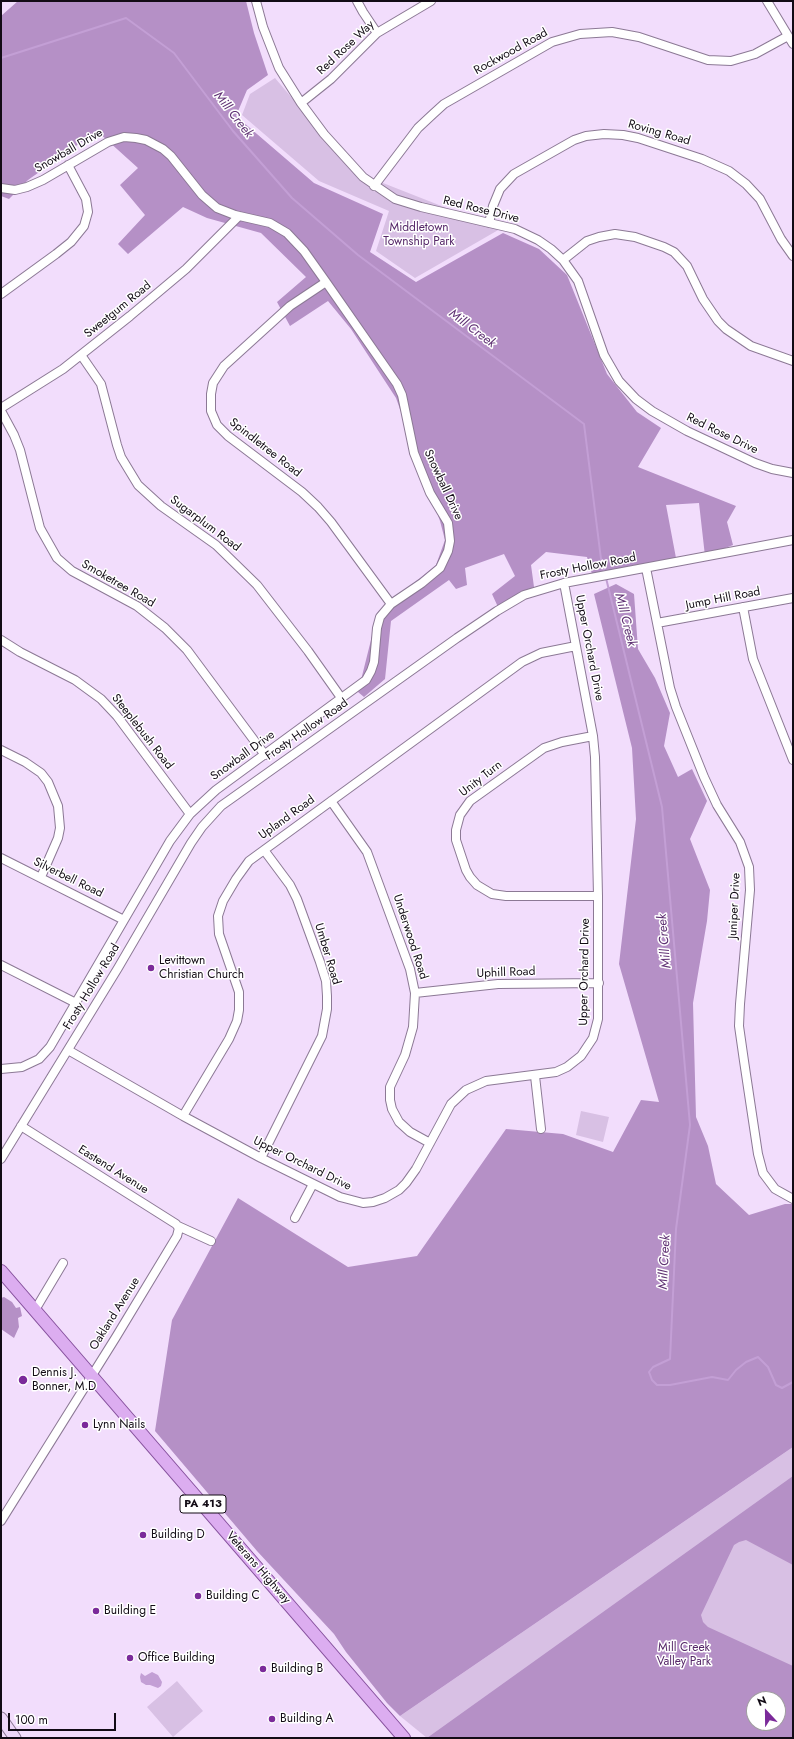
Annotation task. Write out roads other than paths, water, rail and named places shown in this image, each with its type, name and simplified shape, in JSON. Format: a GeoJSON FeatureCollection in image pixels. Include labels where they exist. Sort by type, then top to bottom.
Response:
{"type":"FeatureCollection","features":[{"type":"Feature","properties":{"kind":"main road","name":"Veterans Highway"},"geometry":{"type":"LineString","coordinates":[[1,1271],[404,1738]]}},
{"type":"Feature","properties":{"kind":"main road"},"geometry":{"type":"LineString","coordinates":[[1,1718],[15,1738]]}},
{"type":"Feature","properties":{"kind":"street","name":"Red Rose Drive"},"geometry":{"type":"LineString","coordinates":[[256,1],[270,48],[279,68],[301,103],[324,134],[347,160],[374,186],[395,199],[524,233],[547,246],[563,260],[578,281],[604,355],[619,381],[636,400],[687,431],[755,463],[772,469],[793,473]]}},
{"type":"Feature","properties":{"kind":"street"},"geometry":{"type":"LineString","coordinates":[[357,1],[362,12],[378,33]]}},
{"type":"Feature","properties":{"kind":"street","name":"Red Rose Way"},"geometry":{"type":"LineString","coordinates":[[301,103],[331,79],[378,33],[431,1]]}},
{"type":"Feature","properties":{"kind":"street"},"geometry":{"type":"LineString","coordinates":[[767,1],[793,44]]}},
{"type":"Feature","properties":{"kind":"street","name":"Rockwood Road"},"geometry":{"type":"LineString","coordinates":[[374,186],[414,133],[444,104],[552,42],[580,34],[612,32],[639,37],[708,60],[731,61],[755,54],[788,36]]}},
{"type":"Feature","properties":{"kind":"street","name":"Roving Road"},"geometry":{"type":"LineString","coordinates":[[489,223],[493,206],[500,189],[514,174],[574,140],[586,136],[604,134],[623,135],[638,138],[702,159],[729,171],[746,184],[760,199],[781,239],[793,256]]}},
{"type":"Feature","properties":{"kind":"street","name":"Snowball Drive"},"geometry":{"type":"LineString","coordinates":[[1,188],[15,190],[27,187],[43,180],[108,142],[116,139],[124,137],[146,140],[163,149],[171,156],[209,203],[226,212],[270,224],[287,233],[304,251],[397,384],[402,395],[409,434],[419,468],[430,493],[443,513],[450,530],[448,551],[440,568],[422,583],[391,604],[380,617],[371,671],[366,680],[216,790],[190,814],[170,842],[50,1047],[39,1059],[22,1067],[1,1068]]}},
{"type":"Feature","properties":{"kind":"street"},"geometry":{"type":"LineString","coordinates":[[1,294],[71,242],[84,226],[88,212],[86,199],[68,165]]}},
{"type":"Feature","properties":{"kind":"street","name":"Sweetgum Road"},"geometry":{"type":"LineString","coordinates":[[1,408],[81,355],[130,316],[186,269],[239,216]]}},
{"type":"Feature","properties":{"kind":"street"},"geometry":{"type":"LineString","coordinates":[[563,260],[587,241],[615,234],[635,236],[664,247],[674,252],[687,266],[702,299],[718,321],[726,329],[751,346],[793,362]]}},
{"type":"Feature","properties":{"kind":"street","name":"Spindletree Road"},"geometry":{"type":"LineString","coordinates":[[326,282],[290,306],[224,366],[213,383],[211,394],[212,411],[217,425],[228,436],[302,492],[318,507],[336,528],[391,604]]}},
{"type":"Feature","properties":{"kind":"street","name":"Sugarplum Road"},"geometry":{"type":"LineString","coordinates":[[81,355],[101,384],[121,457],[138,485],[161,506],[216,545],[241,568],[270,599],[342,699]]}},
{"type":"Feature","properties":{"kind":"street","name":"Smoketree Road"},"geometry":{"type":"LineString","coordinates":[[1,411],[20,450],[40,528],[57,558],[72,571],[137,606],[165,628],[187,650],[265,755]]}},
{"type":"Feature","properties":{"kind":"street","name":"Frosty Hollow Road"},"geometry":{"type":"LineString","coordinates":[[1,1159],[68,1050],[191,843],[206,822],[221,806],[497,611],[524,595],[564,582],[793,540]]}},
{"type":"Feature","properties":{"kind":"street","name":"Juniper Drive"},"geometry":{"type":"LineString","coordinates":[[646,568],[670,688],[676,707],[709,789],[740,842],[749,867],[750,890],[739,1026],[758,1154],[763,1173],[775,1189],[793,1199]]}},
{"type":"Feature","properties":{"kind":"street","name":"Upper Orchard Drive"},"geometry":{"type":"LineString","coordinates":[[68,1050],[183,1116],[261,1158],[340,1197],[355,1202],[373,1202],[385,1198],[399,1190],[411,1178],[451,1104],[466,1090],[486,1081],[535,1076],[556,1072],[567,1067],[581,1056],[588,1047],[596,1031],[598,1019],[598,896],[593,736],[564,582]]}},
{"type":"Feature","properties":{"kind":"street","name":"Jump Hill Road"},"geometry":{"type":"LineString","coordinates":[[657,624],[793,598]]}},
{"type":"Feature","properties":{"kind":"street"},"geometry":{"type":"LineString","coordinates":[[743,607],[753,659],[793,760]]}},
{"type":"Feature","properties":{"kind":"street","name":"Steeplebush Road"},"geometry":{"type":"LineString","coordinates":[[1,640],[20,652],[75,680],[101,699],[117,716],[190,814]]}},
{"type":"Feature","properties":{"kind":"street","name":"Upland Road"},"geometry":{"type":"LineString","coordinates":[[183,1116],[228,1039],[234,1027],[239,1010],[239,992],[219,934],[218,924],[220,909],[223,901],[240,872],[249,861],[522,662],[541,653],[576,646]]}},
{"type":"Feature","properties":{"kind":"street","name":"Unity Turn"},"geometry":{"type":"LineString","coordinates":[[593,736],[562,742],[544,748],[470,801],[460,815],[456,830],[456,840],[463,864],[470,877],[477,886],[492,894],[506,896],[598,896]]}},
{"type":"Feature","properties":{"kind":"street"},"geometry":{"type":"LineString","coordinates":[[1,750],[25,762],[40,773],[52,790],[58,806],[60,828],[58,838],[41,877]]}},
{"type":"Feature","properties":{"kind":"street","name":"Underwood Road"},"geometry":{"type":"LineString","coordinates":[[331,800],[358,838],[370,859],[410,969],[415,993],[415,1014],[411,1038],[406,1055],[390,1087],[390,1100],[392,1109],[399,1122],[410,1132],[430,1143]]}},
{"type":"Feature","properties":{"kind":"street","name":"Umber Road"},"geometry":{"type":"LineString","coordinates":[[261,1158],[322,1036],[327,1009],[326,982],[297,899],[286,880],[264,850]]}},
{"type":"Feature","properties":{"kind":"street","name":"Silverbell Road"},"geometry":{"type":"LineString","coordinates":[[1,858],[124,920]]}},
{"type":"Feature","properties":{"kind":"street"},"geometry":{"type":"LineString","coordinates":[[1,965],[76,1003]]}},
{"type":"Feature","properties":{"kind":"street","name":"Uphill Road"},"geometry":{"type":"LineString","coordinates":[[415,993],[498,984],[599,983]]}},
{"type":"Feature","properties":{"kind":"street"},"geometry":{"type":"LineString","coordinates":[[535,1076],[541,1129]]}},
{"type":"Feature","properties":{"kind":"street","name":"Eastend Avenue"},"geometry":{"type":"LineString","coordinates":[[21,1126],[178,1226],[211,1241]]}},
{"type":"Feature","properties":{"kind":"street"},"geometry":{"type":"LineString","coordinates":[[295,1218],[313,1184]]}},
{"type":"Feature","properties":{"kind":"street","name":"Oakland Avenue"},"geometry":{"type":"LineString","coordinates":[[1,1521],[174,1241],[179,1229],[178,1226]]}},
{"type":"Feature","properties":{"kind":"street"},"geometry":{"type":"LineString","coordinates":[[35,1310],[63,1263]]}},
{"type":"Feature","properties":{"kind":"waterway","name":"Mill Creek"},"geometry":{"type":"LineString","coordinates":[[1,58],[126,18],[174,53],[233,131],[292,198],[358,255],[584,424],[601,559],[605,574]]}},
{"type":"Feature","properties":{"kind":"waterway","name":"Mill Creek"},"geometry":{"type":"LineString","coordinates":[[606,578],[662,807],[690,1125],[676,1229],[670,1359],[653,1367],[649,1372],[652,1380],[657,1385],[670,1385],[712,1377],[728,1380],[736,1370],[746,1362],[758,1357],[768,1367],[776,1385],[782,1388],[793,1382]]}},
{"type":"Feature","properties":{"kind":"place","name":"Levittown Christian Church"},"geometry":{"type":"Point","coordinates":[151,968]}},
{"type":"Feature","properties":{"kind":"place","name":"Dennis J. Bonner, M.D"},"geometry":{"type":"Point","coordinates":[23,1380]}},
{"type":"Feature","properties":{"kind":"place","name":"Lynn Nails"},"geometry":{"type":"Point","coordinates":[85,1425]}},
{"type":"Feature","properties":{"kind":"place","name":"Building D"},"geometry":{"type":"Point","coordinates":[143,1535]}},
{"type":"Feature","properties":{"kind":"place","name":"Building C"},"geometry":{"type":"Point","coordinates":[198,1596]}},
{"type":"Feature","properties":{"kind":"place","name":"Building E"},"geometry":{"type":"Point","coordinates":[96,1611]}},
{"type":"Feature","properties":{"kind":"place","name":"Office Building"},"geometry":{"type":"Point","coordinates":[130,1658]}},
{"type":"Feature","properties":{"kind":"place","name":"Building B"},"geometry":{"type":"Point","coordinates":[263,1669]}},
{"type":"Feature","properties":{"kind":"place","name":"Building A"},"geometry":{"type":"Point","coordinates":[272,1719]}},
{"type":"Feature","properties":{"kind":"park label","name":"Middletown Township Park"},"geometry":{"type":"Point","coordinates":[419,235]}},
{"type":"Feature","properties":{"kind":"park label","name":"Mill Creek Valley Park"},"geometry":{"type":"Point","coordinates":[684,1655]}}]}
